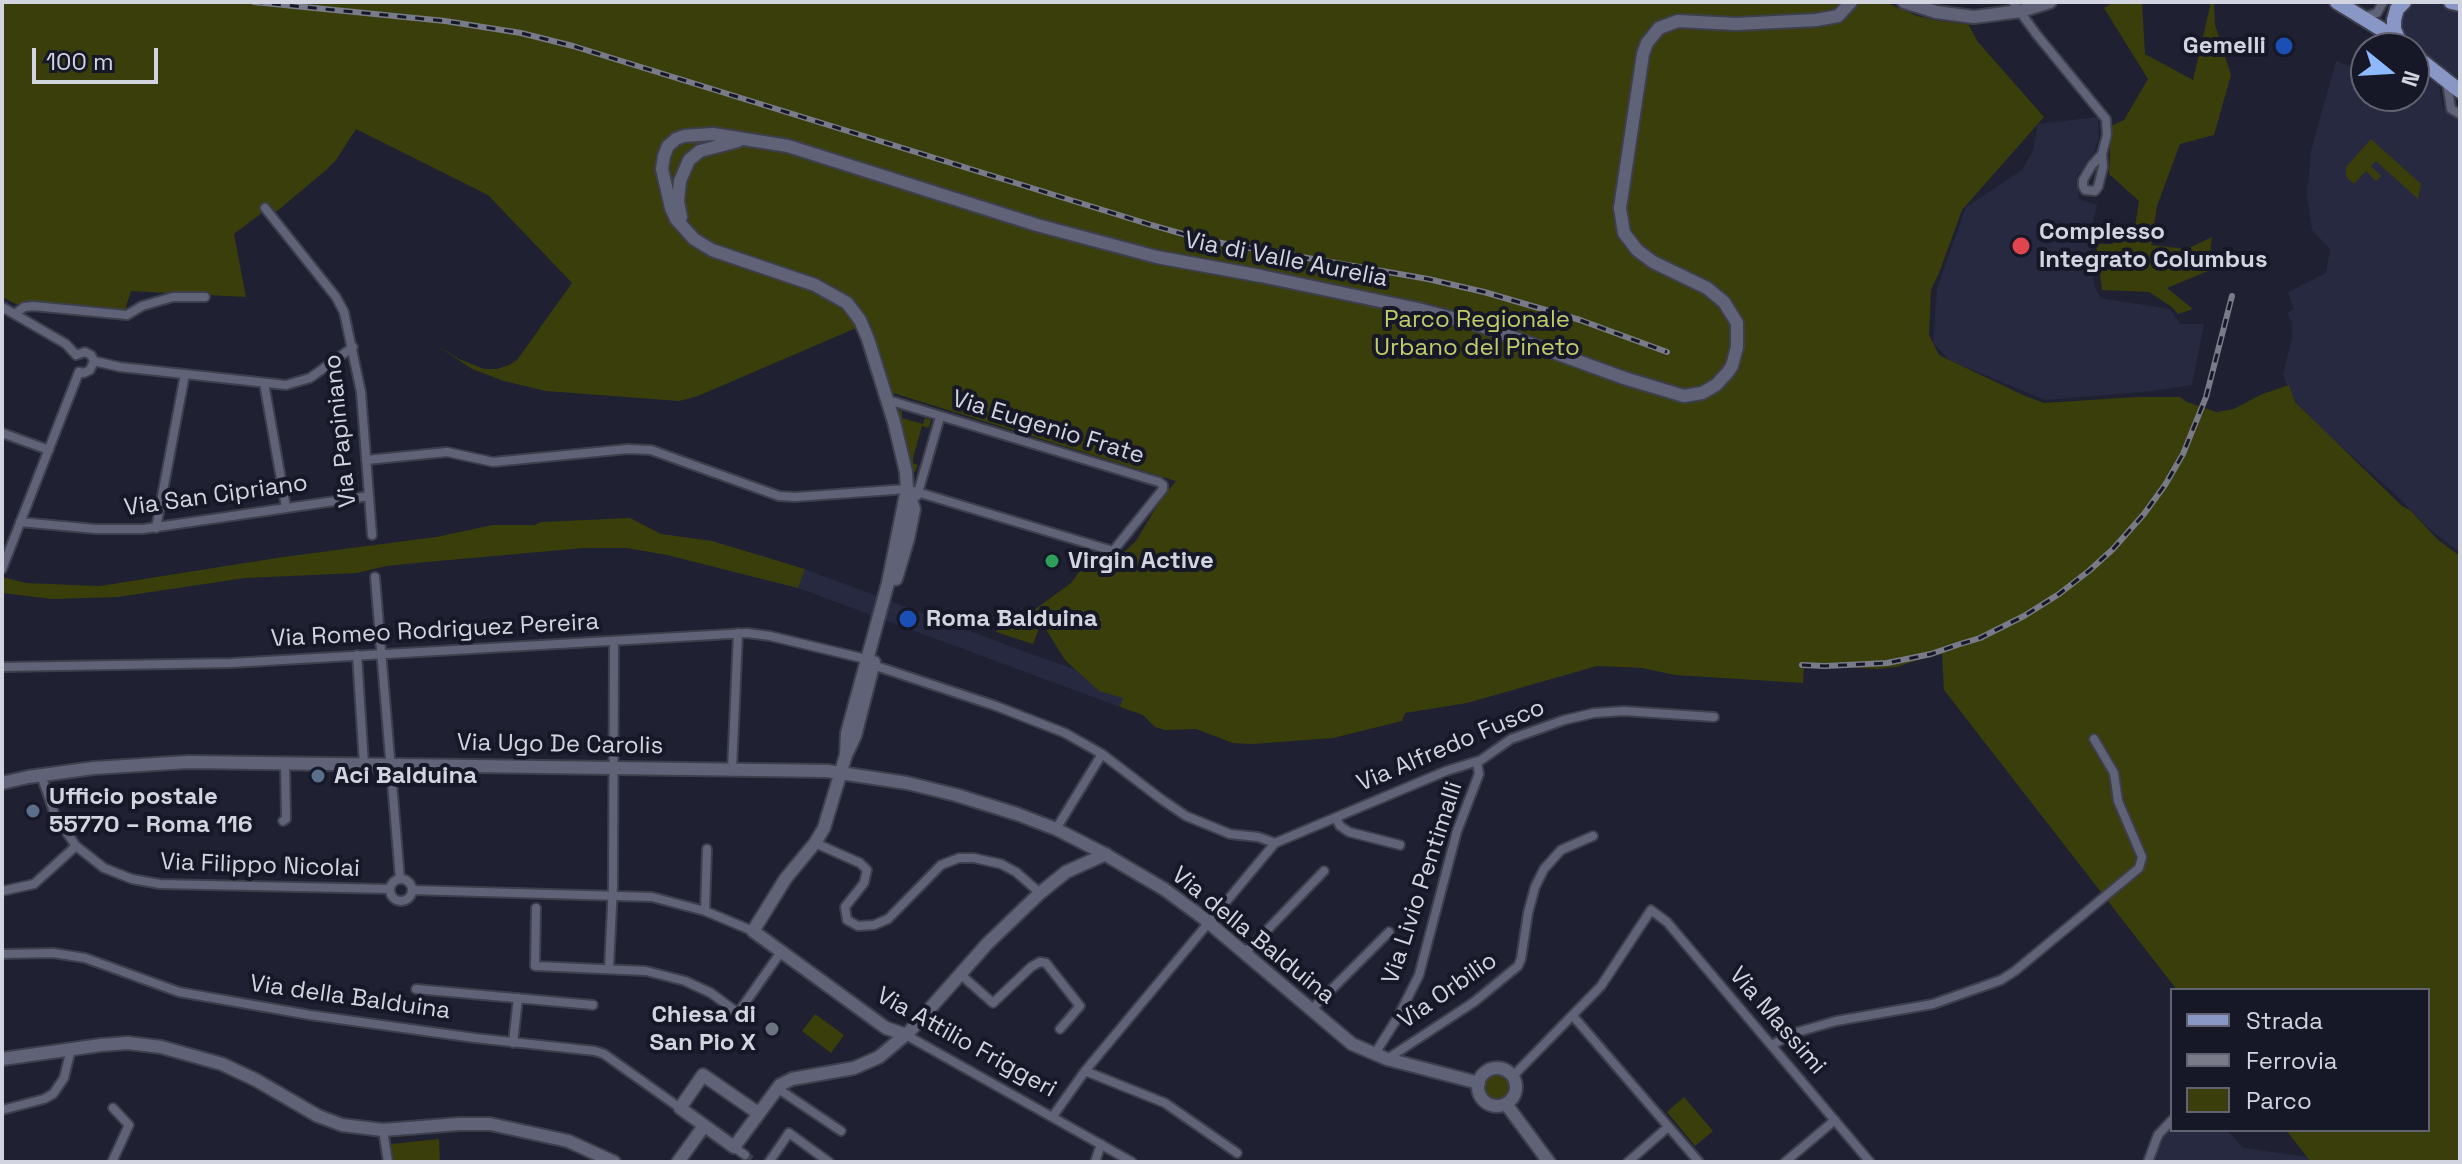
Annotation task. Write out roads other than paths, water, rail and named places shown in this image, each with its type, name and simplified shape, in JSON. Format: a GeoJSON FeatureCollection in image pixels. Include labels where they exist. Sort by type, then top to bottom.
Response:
{"type":"FeatureCollection","features":[{"type":"Feature","properties":{"kind":"main road"},"geometry":{"type":"LineString","coordinates":[[2337,2],[2383,32]]}},
{"type":"Feature","properties":{"kind":"main road"},"geometry":{"type":"LineString","coordinates":[[2396,32],[2397,9],[2404,2]]}},
{"type":"Feature","properties":{"kind":"main road"},"geometry":{"type":"LineString","coordinates":[[2451,2],[2460,4]]}},
{"type":"Feature","properties":{"kind":"main road"},"geometry":{"type":"LineString","coordinates":[[2430,68],[2454,87]]}},
{"type":"Feature","properties":{"kind":"street"},"geometry":{"type":"LineString","coordinates":[[1825,19],[1843,2]]}},
{"type":"Feature","properties":{"kind":"street"},"geometry":{"type":"LineString","coordinates":[[1825,19],[1840,15],[1851,2]]}},
{"type":"Feature","properties":{"kind":"street"},"geometry":{"type":"LineString","coordinates":[[1904,2],[1927,10],[1981,17],[2050,2]]}},
{"type":"Feature","properties":{"kind":"street"},"geometry":{"type":"LineString","coordinates":[[2362,17],[2377,13],[2383,2]]}},
{"type":"Feature","properties":{"kind":"street"},"geometry":{"type":"LineString","coordinates":[[2017,7],[2103,115],[2107,135],[2102,154]]}},
{"type":"Feature","properties":{"kind":"street","name":"Via di Valle Aurelia"},"geometry":{"type":"LineString","coordinates":[[687,231],[671,208],[664,177],[664,156],[672,142],[684,136],[713,134],[754,140],[813,153],[1037,225],[1157,257],[1448,317],[1639,383],[1684,396],[1702,393],[1716,385],[1732,366],[1737,347],[1737,323],[1724,302],[1707,288],[1653,262],[1637,250],[1624,233],[1620,208],[1644,50],[1655,31],[1678,21],[1751,23],[1825,19]]}},
{"type":"Feature","properties":{"kind":"street"},"geometry":{"type":"LineString","coordinates":[[2454,87],[2451,109],[2460,114]]}},
{"type":"Feature","properties":{"kind":"street","name":"Via di Valle Aurelia"},"geometry":{"type":"LineString","coordinates":[[687,231],[678,201],[680,181],[689,160],[711,147],[754,140]]}},
{"type":"Feature","properties":{"kind":"street","name":"Via Papiniano"},"geometry":{"type":"LineString","coordinates":[[265,208],[336,297],[344,312],[361,392],[372,535]]}},
{"type":"Feature","properties":{"kind":"street"},"geometry":{"type":"LineString","coordinates":[[687,231],[712,250],[815,285],[843,299],[860,320],[888,400],[914,509],[905,552],[886,603]]}},
{"type":"Feature","properties":{"kind":"street"},"geometry":{"type":"LineString","coordinates":[[16,313],[24,307],[33,306],[127,315],[142,306],[173,297],[205,297]]}},
{"type":"Feature","properties":{"kind":"street"},"geometry":{"type":"LineString","coordinates":[[2,307],[66,344],[76,355]]}},
{"type":"Feature","properties":{"kind":"street"},"geometry":{"type":"LineString","coordinates":[[94,361],[120,367],[286,385],[315,374],[353,347]]}},
{"type":"Feature","properties":{"kind":"street"},"geometry":{"type":"LineString","coordinates":[[76,355],[85,352],[94,361]]}},
{"type":"Feature","properties":{"kind":"street"},"geometry":{"type":"LineString","coordinates":[[76,355],[73,363],[79,372]]}},
{"type":"Feature","properties":{"kind":"street"},"geometry":{"type":"LineString","coordinates":[[79,372],[90,370],[94,361]]}},
{"type":"Feature","properties":{"kind":"street"},"geometry":{"type":"LineString","coordinates":[[2,569],[79,372]]}},
{"type":"Feature","properties":{"kind":"street"},"geometry":{"type":"LineString","coordinates":[[156,528],[185,374]]}},
{"type":"Feature","properties":{"kind":"street"},"geometry":{"type":"LineString","coordinates":[[264,383],[286,507]]}},
{"type":"Feature","properties":{"kind":"street","name":"Via Eugenio Frate"},"geometry":{"type":"LineString","coordinates":[[888,400],[1161,483],[1163,489],[1113,551],[912,491]]}},
{"type":"Feature","properties":{"kind":"street"},"geometry":{"type":"LineString","coordinates":[[753,931],[786,878],[815,843],[827,822],[846,755],[855,736],[912,491],[940,417]]}},
{"type":"Feature","properties":{"kind":"street"},"geometry":{"type":"LineString","coordinates":[[2,433],[49,450]]}},
{"type":"Feature","properties":{"kind":"street"},"geometry":{"type":"LineString","coordinates":[[366,460],[447,452],[493,462],[628,449],[651,450],[779,496],[912,491]]}},
{"type":"Feature","properties":{"kind":"street","name":"Via San Cipriano"},"geometry":{"type":"LineString","coordinates":[[20,522],[110,529],[156,528],[369,496]]}},
{"type":"Feature","properties":{"kind":"street"},"geometry":{"type":"LineString","coordinates":[[375,577],[400,879]]}},
{"type":"Feature","properties":{"kind":"street"},"geometry":{"type":"LineString","coordinates":[[732,770],[738,633]]}},
{"type":"Feature","properties":{"kind":"street","name":"Via Romeo Rodriguez Pereira"},"geometry":{"type":"LineString","coordinates":[[2,667],[164,665],[738,633],[770,636],[870,662],[1044,724],[1102,754],[1186,816],[1230,834],[1258,837],[1275,843]]}},
{"type":"Feature","properties":{"kind":"street"},"geometry":{"type":"LineString","coordinates":[[609,968],[614,641]]}},
{"type":"Feature","properties":{"kind":"street"},"geometry":{"type":"LineString","coordinates":[[357,655],[364,765]]}},
{"type":"Feature","properties":{"kind":"street","name":"Via Alfredo Fusco"},"geometry":{"type":"LineString","coordinates":[[1275,843],[1446,771],[1477,762],[1520,735],[1585,715],[1640,711],[1714,717]]}},
{"type":"Feature","properties":{"kind":"street"},"geometry":{"type":"LineString","coordinates":[[1772,1045],[1794,1033],[1836,1021],[1933,1004],[2001,980],[2139,868],[2142,857],[2118,801],[2114,773],[2094,739]]}},
{"type":"Feature","properties":{"kind":"street"},"geometry":{"type":"LineString","coordinates":[[1056,829],[1102,754]]}},
{"type":"Feature","properties":{"kind":"street","name":"Via Livio Pentimalli"},"geometry":{"type":"LineString","coordinates":[[1380,1057],[1416,983],[1460,819],[1479,774],[1477,762]]}},
{"type":"Feature","properties":{"kind":"street"},"geometry":{"type":"LineString","coordinates":[[283,821],[286,819],[285,763]]}},
{"type":"Feature","properties":{"kind":"street","name":"Via Ugo De Carolis"},"geometry":{"type":"LineString","coordinates":[[2,783],[41,775],[143,764],[285,763],[842,771],[907,783],[997,807],[1056,829],[1106,854]]}},
{"type":"Feature","properties":{"kind":"street","name":"Via Filippo Nicolai"},"geometry":{"type":"LineString","coordinates":[[41,775],[55,815],[76,846],[104,868],[132,879],[153,884],[390,889]]}},
{"type":"Feature","properties":{"kind":"street"},"geometry":{"type":"LineString","coordinates":[[1336,818],[1347,831],[1400,845]]}},
{"type":"Feature","properties":{"kind":"street","name":"Via Orbilio"},"geometry":{"type":"LineString","coordinates":[[1380,1057],[1474,1002],[1518,966],[1528,913],[1544,869],[1561,850],[1593,836]]}},
{"type":"Feature","properties":{"kind":"street"},"geometry":{"type":"LineString","coordinates":[[815,843],[860,863],[867,870],[864,883],[845,907],[847,920],[858,926],[874,925],[888,919],[935,870],[959,858],[1001,864],[1016,872],[1040,893]]}},
{"type":"Feature","properties":{"kind":"street"},"geometry":{"type":"LineString","coordinates":[[1053,1116],[1085,1071],[1275,843]]}},
{"type":"Feature","properties":{"kind":"street"},"geometry":{"type":"LineString","coordinates":[[2,891],[34,884],[76,846]]}},
{"type":"Feature","properties":{"kind":"street"},"geometry":{"type":"LineString","coordinates":[[705,911],[707,849]]}},
{"type":"Feature","properties":{"kind":"street"},"geometry":{"type":"LineString","coordinates":[[734,1147],[777,1088],[789,1079],[835,1073],[879,1057],[906,1035],[960,974],[1040,893],[1066,872],[1106,854]]}},
{"type":"Feature","properties":{"kind":"street","name":"Via della Balduina"},"geometry":{"type":"LineString","coordinates":[[1106,854],[1164,889],[1208,922],[1352,1044],[1380,1057],[1479,1083]]}},
{"type":"Feature","properties":{"kind":"street"},"geometry":{"type":"LineString","coordinates":[[1245,953],[1324,871]]}},
{"type":"Feature","properties":{"kind":"street"},"geometry":{"type":"LineString","coordinates":[[400,879],[407,880],[412,890],[410,897],[401,901],[392,896],[390,889],[393,882],[400,879]]}},
{"type":"Feature","properties":{"kind":"street","name":"Via Attilio Friggeri"},"geometry":{"type":"LineString","coordinates":[[412,890],[612,894],[665,899],[705,911],[753,931],[886,1028],[906,1035],[1132,1162]]}},
{"type":"Feature","properties":{"kind":"street"},"geometry":{"type":"LineString","coordinates":[[536,908],[535,966],[646,971],[685,981],[711,993],[738,1013],[781,952]]}},
{"type":"Feature","properties":{"kind":"street","name":"Via Massimi"},"geometry":{"type":"LineString","coordinates":[[1573,1016],[1601,986],[1651,910],[1667,922],[1870,1162]]}},
{"type":"Feature","properties":{"kind":"street"},"geometry":{"type":"LineString","coordinates":[[1311,1010],[1389,932]]}},
{"type":"Feature","properties":{"kind":"street","name":"Via della Balduina"},"geometry":{"type":"LineString","coordinates":[[2,954],[67,954],[97,961],[194,995],[310,1015],[600,1052],[680,1108]]}},
{"type":"Feature","properties":{"kind":"street"},"geometry":{"type":"LineString","coordinates":[[960,974],[989,1002],[994,1003],[1031,967],[1046,963],[1080,1006],[1060,1029]]}},
{"type":"Feature","properties":{"kind":"street"},"geometry":{"type":"LineString","coordinates":[[416,989],[593,1005]]}},
{"type":"Feature","properties":{"kind":"street"},"geometry":{"type":"LineString","coordinates":[[513,1043],[518,998]]}},
{"type":"Feature","properties":{"kind":"street"},"geometry":{"type":"LineString","coordinates":[[1513,1076],[1573,1016],[1699,1162]]}},
{"type":"Feature","properties":{"kind":"street"},"geometry":{"type":"LineString","coordinates":[[2,1059],[128,1043],[161,1047],[237,1070],[329,1121],[347,1126],[383,1130],[490,1124],[568,1141],[614,1162]]}},
{"type":"Feature","properties":{"kind":"street"},"geometry":{"type":"LineString","coordinates":[[2,1110],[53,1094],[64,1078],[71,1049]]}},
{"type":"Feature","properties":{"kind":"street"},"geometry":{"type":"LineString","coordinates":[[1495,1068],[1508,1071],[1513,1076],[1516,1091],[1506,1104],[1488,1104],[1480,1096],[1479,1083],[1485,1072],[1495,1068]]}},
{"type":"Feature","properties":{"kind":"street"},"geometry":{"type":"LineString","coordinates":[[1085,1071],[1165,1103],[1237,1153]]}},
{"type":"Feature","properties":{"kind":"street"},"geometry":{"type":"LineString","coordinates":[[745,1155],[680,1108],[703,1075],[758,1113]]}},
{"type":"Feature","properties":{"kind":"street"},"geometry":{"type":"LineString","coordinates":[[777,1088],[841,1131]]}},
{"type":"Feature","properties":{"kind":"street"},"geometry":{"type":"LineString","coordinates":[[1506,1104],[1549,1162]]}},
{"type":"Feature","properties":{"kind":"street"},"geometry":{"type":"LineString","coordinates":[[112,1162],[129,1125],[113,1108]]}},
{"type":"Feature","properties":{"kind":"street"},"geometry":{"type":"LineString","coordinates":[[1785,1162],[1835,1120]]}},
{"type":"Feature","properties":{"kind":"street"},"geometry":{"type":"LineString","coordinates":[[2148,1162],[2158,1135],[2170,1122]]}},
{"type":"Feature","properties":{"kind":"street"},"geometry":{"type":"LineString","coordinates":[[678,1162],[704,1126]]}},
{"type":"Feature","properties":{"kind":"street"},"geometry":{"type":"LineString","coordinates":[[1628,1162],[1668,1127]]}},
{"type":"Feature","properties":{"kind":"street"},"geometry":{"type":"LineString","coordinates":[[383,1130],[388,1162]]}},
{"type":"Feature","properties":{"kind":"street"},"geometry":{"type":"LineString","coordinates":[[769,1162],[789,1133],[829,1162]]}},
{"type":"Feature","properties":{"kind":"street"},"geometry":{"type":"LineString","coordinates":[[1095,1162],[1101,1144]]}},
{"type":"Feature","properties":{"kind":"tunnel"},"geometry":{"type":"LineString","coordinates":[[745,1155],[755,1162]]}},
{"type":"Feature","properties":{"kind":"railway"},"geometry":{"type":"LineString","coordinates":[[254,2],[445,21],[521,33],[573,46],[1204,240],[1428,279],[1484,292],[1580,320],[1667,352]]}},
{"type":"Feature","properties":{"kind":"railway"},"geometry":{"type":"LineString","coordinates":[[1802,665],[1887,663],[1931,654],[1980,638],[2024,616],[2090,570],[2144,514],[2183,454],[2206,397],[2232,296]]}},
{"type":"Feature","properties":{"kind":"place","name":"Gemelli"},"geometry":{"type":"Point","coordinates":[2284,46]}},
{"type":"Feature","properties":{"kind":"place","name":"Complesso Integrato Columbus"},"geometry":{"type":"Point","coordinates":[2021,246]}},
{"type":"Feature","properties":{"kind":"place","name":"Virgin Active"},"geometry":{"type":"Point","coordinates":[1052,561]}},
{"type":"Feature","properties":{"kind":"place","name":"Roma Balduina"},"geometry":{"type":"Point","coordinates":[908,619]}},
{"type":"Feature","properties":{"kind":"place","name":"Aci Balduina"},"geometry":{"type":"Point","coordinates":[318,776]}},
{"type":"Feature","properties":{"kind":"place","name":"Ufficio postale 55770 – Roma 116"},"geometry":{"type":"Point","coordinates":[33,811]}},
{"type":"Feature","properties":{"kind":"place","name":"Chiesa di San Pio X"},"geometry":{"type":"Point","coordinates":[772,1029]}},
{"type":"Feature","properties":{"kind":"park label","name":"Parco Regionale Urbano del Pineto"},"geometry":{"type":"Point","coordinates":[1477,334]}}]}
